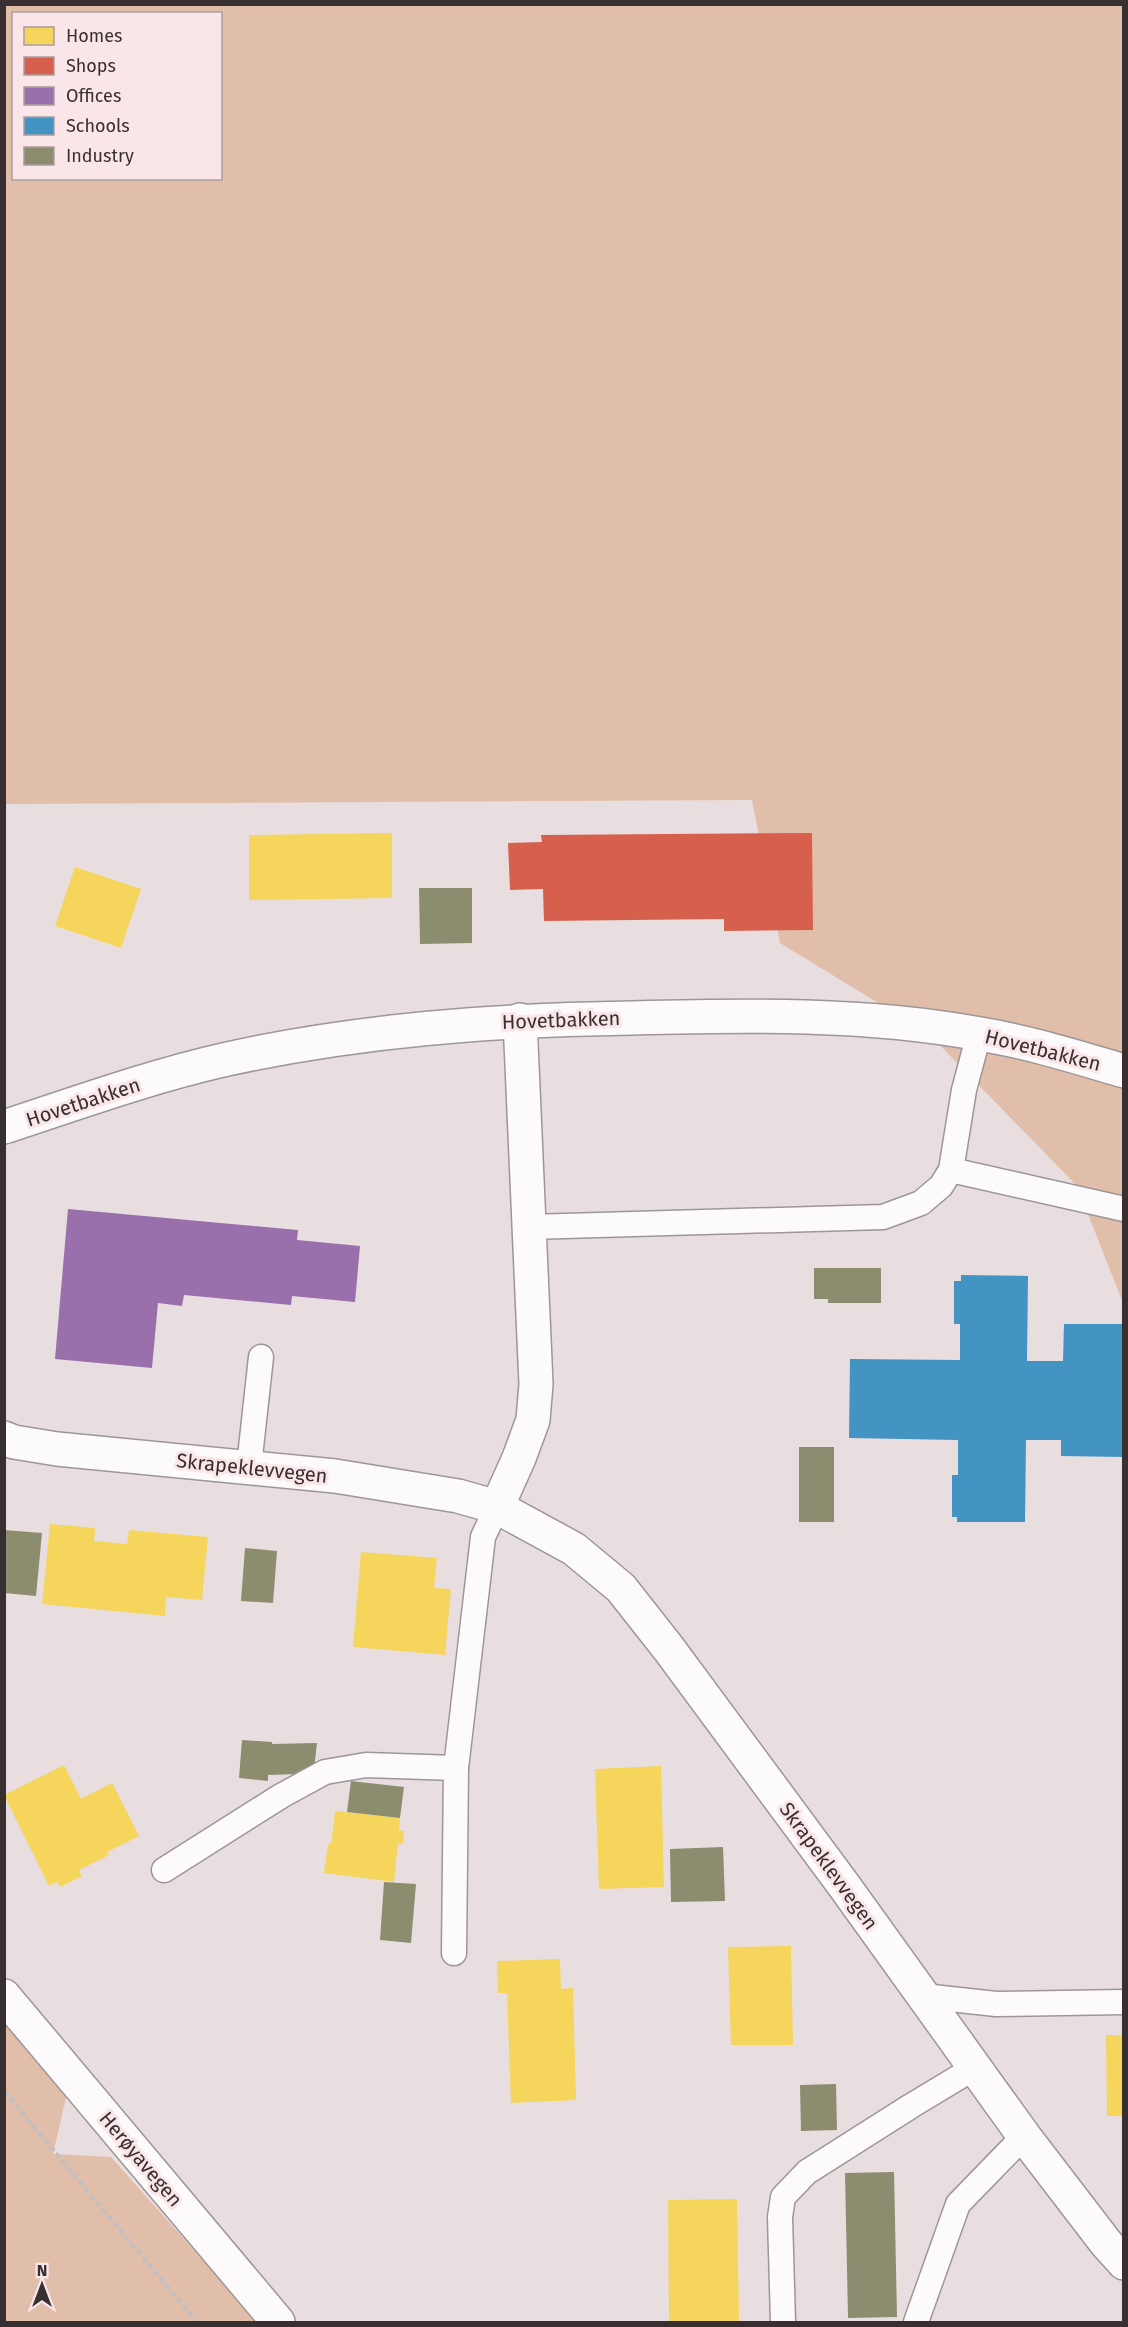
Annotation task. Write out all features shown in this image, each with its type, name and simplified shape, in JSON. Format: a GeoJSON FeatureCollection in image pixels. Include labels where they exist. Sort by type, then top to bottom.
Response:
{"type":"FeatureCollection","features":[{"type":"Feature","properties":{"kind":"main road","name":"Hovetbakken"},"geometry":{"type":"LineString","coordinates":[[4,1127],[114,1090],[223,1060],[335,1040],[520,1020],[748,1015],[882,1021],[979,1034],[1061,1052],[1124,1071]]}},
{"type":"Feature","properties":{"kind":"main road"},"geometry":{"type":"LineString","coordinates":[[497,1507],[533,1420],[536,1384],[520,1020]]}},
{"type":"Feature","properties":{"kind":"main road","name":"Skrapeklevvegen"},"geometry":{"type":"LineString","coordinates":[[4,1438],[14,1442],[57,1449],[249,1466],[458,1496],[497,1507],[574,1549],[621,1587],[845,1887],[1024,2136],[1124,2263]]}},
{"type":"Feature","properties":{"kind":"main road","name":"Herøyavegen"},"geometry":{"type":"LineString","coordinates":[[4,1996],[278,2322]]}},
{"type":"Feature","properties":{"kind":"lane"},"geometry":{"type":"LineString","coordinates":[[529,1227],[883,1216],[921,1203],[941,1186],[951,1170],[964,1090],[979,1034]]}},
{"type":"Feature","properties":{"kind":"lane"},"geometry":{"type":"LineString","coordinates":[[951,1170],[1124,1209]]}},
{"type":"Feature","properties":{"kind":"lane"},"geometry":{"type":"LineString","coordinates":[[249,1466],[261,1357]]}},
{"type":"Feature","properties":{"kind":"lane"},"geometry":{"type":"LineString","coordinates":[[454,1953],[456,1768],[483,1537],[497,1507]]}},
{"type":"Feature","properties":{"kind":"lane"},"geometry":{"type":"LineString","coordinates":[[164,1870],[281,1796],[325,1772],[366,1766],[456,1768]]}},
{"type":"Feature","properties":{"kind":"lane"},"geometry":{"type":"LineString","coordinates":[[923,1996],[996,2004],[1124,2002]]}},
{"type":"Feature","properties":{"kind":"lane"},"geometry":{"type":"LineString","coordinates":[[783,2322],[780,2217],[783,2197],[807,2172],[974,2068]]}},
{"type":"Feature","properties":{"kind":"lane"},"geometry":{"type":"LineString","coordinates":[[916,2322],[958,2204],[1024,2136]]}},
{"type":"Feature","properties":{"kind":"path"},"geometry":{"type":"LineString","coordinates":[[4,2091],[197,2322]]}},
{"type":"Feature","properties":{"kind":"shaded area"},"geometry":{"type":"Polygon","coordinates":[[[4,5],[1123,5],[1123,1303],[1077,1186],[929,1034],[780,943],[752,800],[5,804],[4,5]]]}},
{"type":"Feature","properties":{"kind":"shaded area"},"geometry":{"type":"Polygon","coordinates":[[[4,1976],[55,2039],[70,2080],[53,2154],[111,2157],[258,2322],[5,2322],[4,1976]]]}},
{"type":"Feature","properties":{"kind":"building: Homes"},"geometry":{"type":"Polygon","coordinates":[[[392,833],[392,898],[249,900],[249,835],[392,833]]]}},
{"type":"Feature","properties":{"kind":"building: Homes"},"geometry":{"type":"Polygon","coordinates":[[[75,867],[141,889],[121,948],[55,926],[75,867]]]}},
{"type":"Feature","properties":{"kind":"building: Homes"},"geometry":{"type":"Polygon","coordinates":[[[50,1524],[95,1528],[94,1541],[127,1544],[129,1530],[208,1537],[202,1600],[166,1597],[165,1616],[42,1604],[50,1524]]]}},
{"type":"Feature","properties":{"kind":"building: Homes"},"geometry":{"type":"Polygon","coordinates":[[[361,1552],[437,1558],[434,1588],[451,1589],[445,1655],[353,1647],[361,1552]]]}},
{"type":"Feature","properties":{"kind":"building: Homes"},"geometry":{"type":"Polygon","coordinates":[[[64,1765],[81,1799],[112,1783],[139,1836],[107,1852],[109,1855],[79,1870],[82,1876],[60,1887],[57,1882],[49,1886],[4,1795],[64,1765]]]}},
{"type":"Feature","properties":{"kind":"building: Homes"},"geometry":{"type":"Polygon","coordinates":[[[661,1766],[664,1887],[599,1889],[595,1769],[661,1766]]]}},
{"type":"Feature","properties":{"kind":"building: Homes"},"geometry":{"type":"Polygon","coordinates":[[[335,1811],[400,1818],[399,1830],[404,1831],[403,1844],[398,1843],[394,1882],[324,1873],[328,1844],[331,1844],[335,1811]]]}},
{"type":"Feature","properties":{"kind":"building: Homes"},"geometry":{"type":"Polygon","coordinates":[[[791,1946],[793,2045],[731,2045],[728,1947],[791,1946]]]}},
{"type":"Feature","properties":{"kind":"building: Homes"},"geometry":{"type":"Polygon","coordinates":[[[560,1959],[561,1989],[573,1988],[576,2100],[511,2103],[507,1993],[498,1993],[497,1961],[560,1959]]]}},
{"type":"Feature","properties":{"kind":"building: Homes"},"geometry":{"type":"Polygon","coordinates":[[[1106,2035],[1124,2035],[1124,2116],[1107,2116],[1106,2035]]]}},
{"type":"Feature","properties":{"kind":"building: Homes"},"geometry":{"type":"Polygon","coordinates":[[[737,2199],[739,2322],[669,2322],[668,2200],[737,2199]]]}},
{"type":"Feature","properties":{"kind":"building: Shops"},"geometry":{"type":"Polygon","coordinates":[[[812,833],[813,930],[724,931],[724,919],[544,921],[543,889],[510,890],[508,843],[542,842],[541,835],[812,833]]]}},
{"type":"Feature","properties":{"kind":"building: Offices"},"geometry":{"type":"Polygon","coordinates":[[[68,1209],[298,1230],[297,1240],[360,1246],[355,1302],[292,1296],[291,1305],[184,1295],[182,1306],[158,1303],[152,1368],[55,1359],[68,1209]]]}},
{"type":"Feature","properties":{"kind":"building: Schools"},"geometry":{"type":"Polygon","coordinates":[[[961,1275],[1028,1276],[1027,1361],[1063,1361],[1064,1324],[1124,1324],[1124,1457],[1061,1456],[1061,1440],[1026,1440],[1025,1522],[957,1522],[957,1517],[952,1517],[952,1475],[958,1475],[958,1440],[849,1438],[850,1359],[960,1360],[960,1324],[954,1324],[954,1281],[961,1281],[961,1275]]]}},
{"type":"Feature","properties":{"kind":"building: Industry"},"geometry":{"type":"Polygon","coordinates":[[[419,888],[472,888],[472,943],[420,944],[419,888]]]}},
{"type":"Feature","properties":{"kind":"building: Industry"},"geometry":{"type":"Polygon","coordinates":[[[814,1268],[881,1268],[881,1303],[828,1303],[828,1299],[814,1299],[814,1268]]]}},
{"type":"Feature","properties":{"kind":"building: Industry"},"geometry":{"type":"Polygon","coordinates":[[[799,1447],[834,1447],[834,1522],[799,1522],[799,1447]]]}},
{"type":"Feature","properties":{"kind":"building: Industry"},"geometry":{"type":"Polygon","coordinates":[[[4,1530],[42,1533],[36,1596],[4,1593],[4,1530]]]}},
{"type":"Feature","properties":{"kind":"building: Industry"},"geometry":{"type":"Polygon","coordinates":[[[245,1548],[277,1551],[273,1603],[241,1601],[245,1548]]]}},
{"type":"Feature","properties":{"kind":"building: Industry"},"geometry":{"type":"Polygon","coordinates":[[[242,1740],[272,1742],[272,1744],[317,1743],[314,1769],[300,1770],[299,1774],[268,1775],[268,1781],[239,1778],[242,1740]]]}},
{"type":"Feature","properties":{"kind":"building: Industry"},"geometry":{"type":"Polygon","coordinates":[[[351,1781],[404,1787],[400,1818],[347,1812],[351,1781]]]}},
{"type":"Feature","properties":{"kind":"building: Industry"},"geometry":{"type":"Polygon","coordinates":[[[723,1847],[725,1901],[671,1902],[670,1849],[723,1847]]]}},
{"type":"Feature","properties":{"kind":"building: Industry"},"geometry":{"type":"Polygon","coordinates":[[[384,1882],[416,1884],[411,1943],[380,1940],[384,1882]]]}},
{"type":"Feature","properties":{"kind":"building: Industry"},"geometry":{"type":"Polygon","coordinates":[[[836,2084],[837,2130],[801,2131],[800,2085],[836,2084]]]}},
{"type":"Feature","properties":{"kind":"building: Industry"},"geometry":{"type":"Polygon","coordinates":[[[894,2172],[897,2317],[848,2318],[845,2173],[894,2172]]]}}]}
